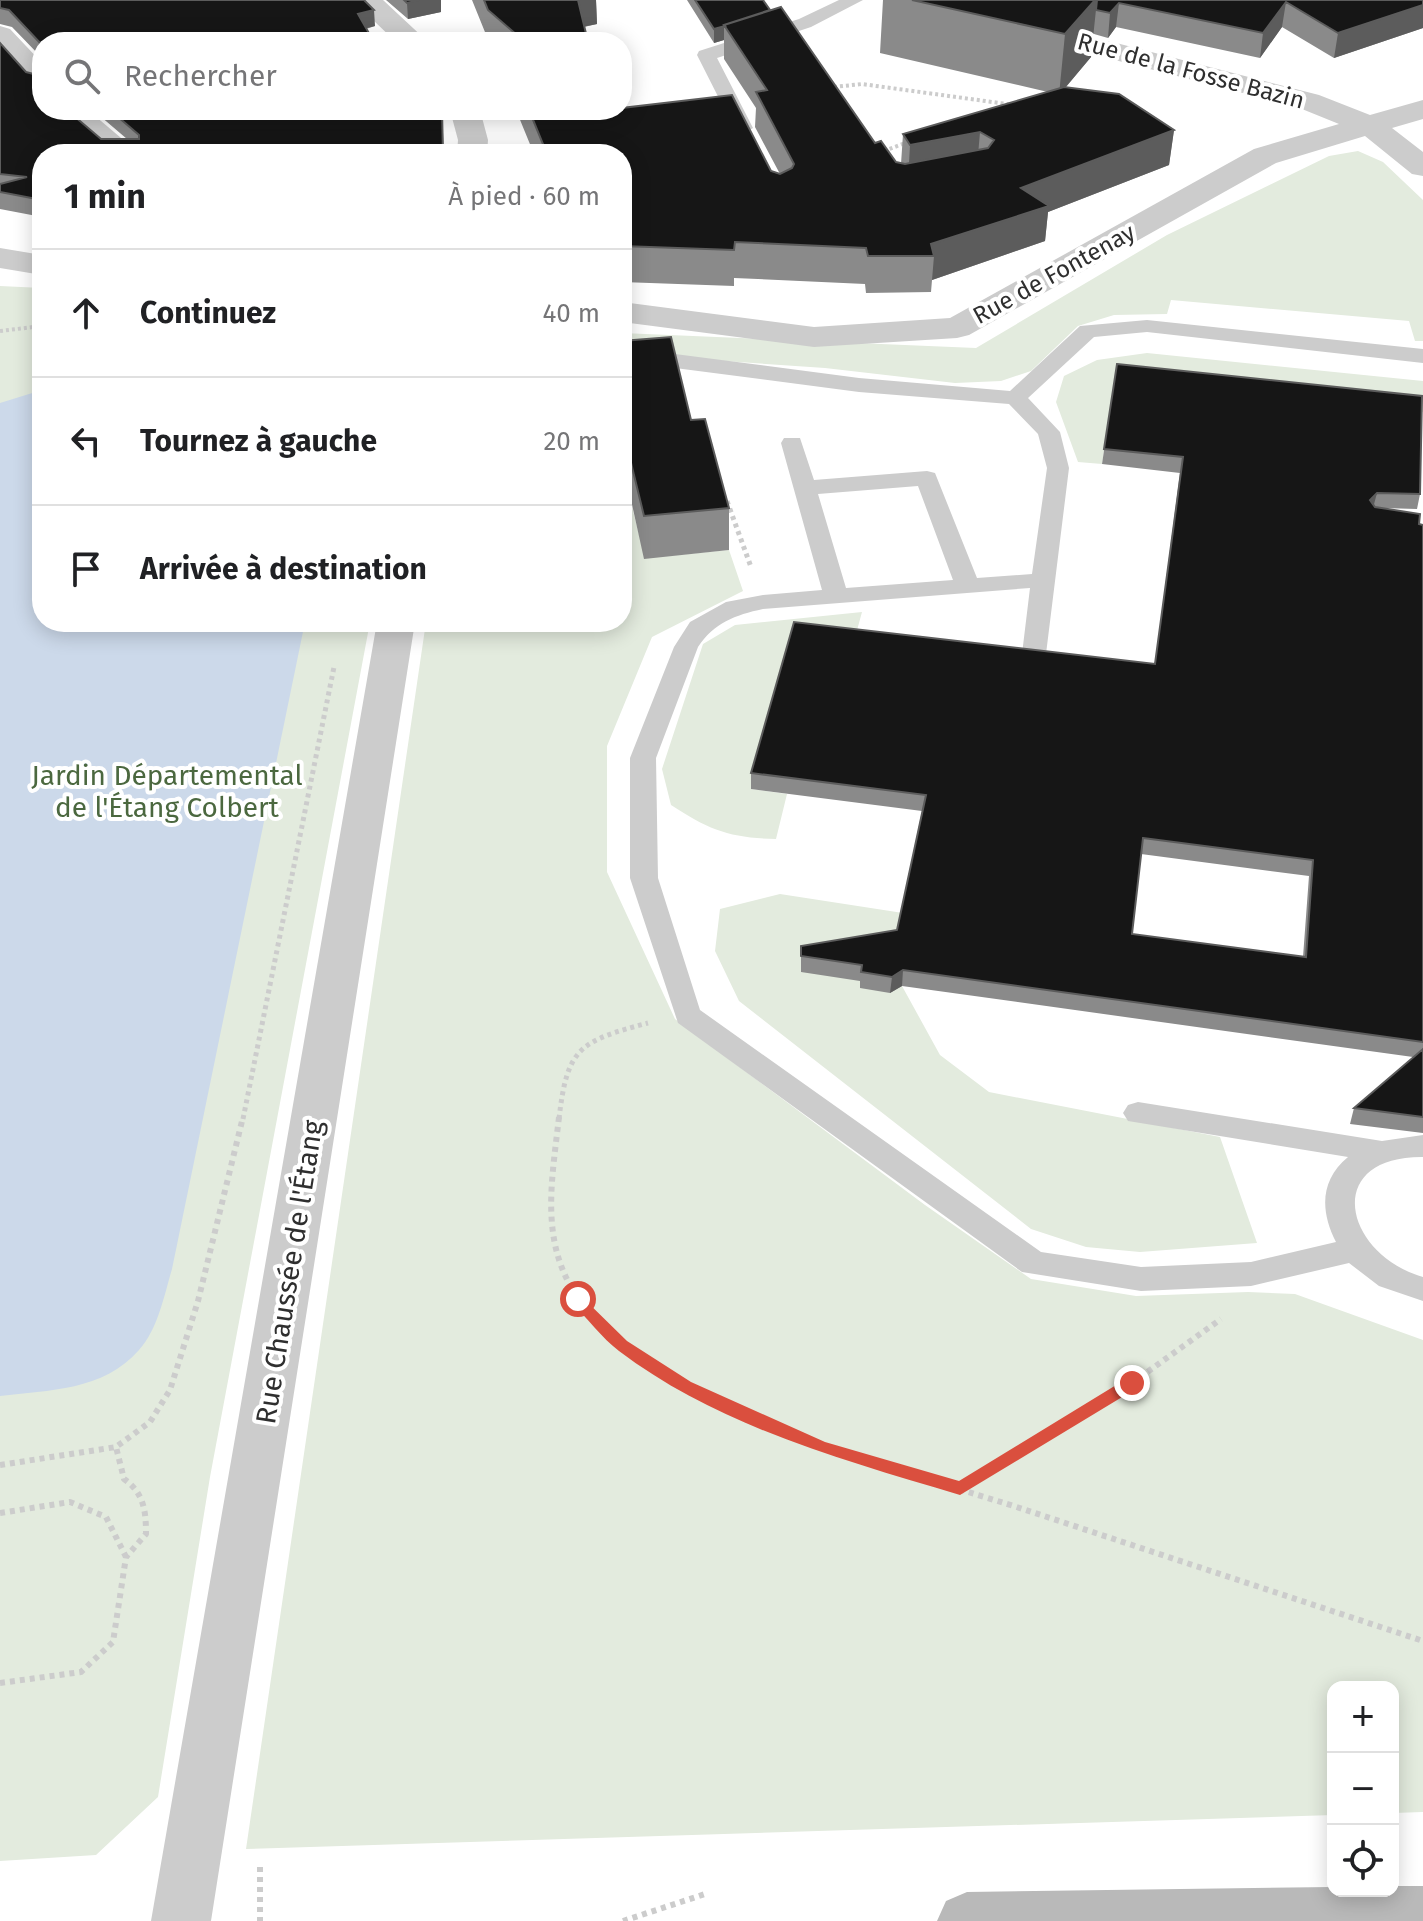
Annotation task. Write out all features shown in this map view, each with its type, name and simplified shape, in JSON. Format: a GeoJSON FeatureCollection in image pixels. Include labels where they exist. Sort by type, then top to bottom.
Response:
{"type":"FeatureCollection","features":[{"type":"Feature","properties":{"kind":"main road"},"geometry":{"type":"LineString","coordinates":[[967,1921],[1423,1914]]}},
{"type":"Feature","properties":{"kind":"street"},"geometry":{"type":"LineString","coordinates":[[366,0],[402,32]]}},
{"type":"Feature","properties":{"kind":"street","name":"Rue de la Fosse Bazin"},"geometry":{"type":"LineString","coordinates":[[915,0],[1308,101],[1371,126],[1423,167]]}},
{"type":"Feature","properties":{"kind":"street"},"geometry":{"type":"LineString","coordinates":[[0,35],[32,70]]}},
{"type":"Feature","properties":{"kind":"street","name":"Rue de Fontenay"},"geometry":{"type":"LineString","coordinates":[[632,313],[814,337],[957,328],[1265,156],[1423,109]]}},
{"type":"Feature","properties":{"kind":"street"},"geometry":{"type":"LineString","coordinates":[[82,120],[112,144]]}},
{"type":"Feature","properties":{"kind":"street"},"geometry":{"type":"LineString","coordinates":[[468,120],[473,144]]}},
{"type":"Feature","properties":{"kind":"street"},"geometry":{"type":"LineString","coordinates":[[0,258],[32,263]]}},
{"type":"Feature","properties":{"kind":"street","name":"Rue Chaussée de l'Étang"},"geometry":{"type":"LineString","coordinates":[[181,1921],[394,632]]}},
{"type":"Feature","properties":{"kind":"lane"},"geometry":{"type":"LineString","coordinates":[[752,147],[706,55],[792,27],[854,0]]}},
{"type":"Feature","properties":{"kind":"lane"},"geometry":{"type":"LineString","coordinates":[[792,27],[833,88]]}},
{"type":"Feature","properties":{"kind":"lane"},"geometry":{"type":"LineString","coordinates":[[1015,398],[1088,331],[1147,326],[1423,356]]}},
{"type":"Feature","properties":{"kind":"lane"},"geometry":{"type":"LineString","coordinates":[[632,361],[675,361],[859,385],[1015,398],[1049,432],[1058,468],[1034,654]]}},
{"type":"Feature","properties":{"kind":"lane"},"geometry":{"type":"LineString","coordinates":[[792,443],[836,596]]}},
{"type":"Feature","properties":{"kind":"lane"},"geometry":{"type":"LineString","coordinates":[[804,488],[927,478],[967,584]]}},
{"type":"Feature","properties":{"kind":"lane"},"geometry":{"type":"LineString","coordinates":[[1044,580],[763,602],[726,610],[699,627],[686,647],[643,758],[644,878],[688,1016],[1033,1263],[1141,1279],[1251,1274],[1355,1249]]}},
{"type":"Feature","properties":{"kind":"lane"},"geometry":{"type":"LineString","coordinates":[[1138,1113],[1379,1151],[1408,1145],[1423,1146]]}},
{"type":"Feature","properties":{"kind":"lane"},"geometry":{"type":"LineString","coordinates":[[1379,1151],[1356,1166],[1341,1187],[1338,1206],[1342,1229],[1355,1249],[1375,1268],[1423,1289]]}},
{"type":"Feature","properties":{"kind":"path"},"geometry":{"type":"LineString","coordinates":[[833,88],[862,84],[1015,105],[1001,110]]}},
{"type":"Feature","properties":{"kind":"path"},"geometry":{"type":"LineString","coordinates":[[877,153],[918,139]]}},
{"type":"Feature","properties":{"kind":"path"},"geometry":{"type":"LineString","coordinates":[[0,331],[32,327]]}},
{"type":"Feature","properties":{"kind":"path"},"geometry":{"type":"LineString","coordinates":[[723,489],[763,602]]}},
{"type":"Feature","properties":{"kind":"path"},"geometry":{"type":"LineString","coordinates":[[0,1465],[116,1447],[150,1422],[170,1390],[198,1301],[241,1128],[337,653]]}},
{"type":"Feature","properties":{"kind":"path"},"geometry":{"type":"LineString","coordinates":[[688,1016],[603,1035],[577,1053],[564,1077],[549,1204],[555,1255],[578,1299],[622,1345],[686,1387],[822,1447],[960,1488],[1423,1641]]}},
{"type":"Feature","properties":{"kind":"path"},"geometry":{"type":"LineString","coordinates":[[960,1488],[1132,1383],[1246,1302],[1251,1274]]}},
{"type":"Feature","properties":{"kind":"path"},"geometry":{"type":"LineString","coordinates":[[0,1683],[81,1672],[113,1642],[126,1557],[146,1534],[146,1514],[138,1489],[124,1479],[116,1447]]}},
{"type":"Feature","properties":{"kind":"path"},"geometry":{"type":"LineString","coordinates":[[0,1513],[70,1502],[106,1517],[126,1557]]}},
{"type":"Feature","properties":{"kind":"path"},"geometry":{"type":"LineString","coordinates":[[260,1867],[260,1921]]}},
{"type":"Feature","properties":{"kind":"path"},"geometry":{"type":"LineString","coordinates":[[623,1921],[705,1894]]}},
{"type":"Feature","properties":{"kind":"green space"},"geometry":{"type":"Polygon","coordinates":[[[1358,151],[1383,162],[1423,200],[1423,341],[1415,341],[1409,321],[1171,300],[1167,314],[1114,315],[1078,326],[1031,371],[1001,381],[955,383],[825,368],[632,355],[632,333],[976,348],[1167,235],[1329,156],[1358,151]]]}},
{"type":"Feature","properties":{"kind":"green space","name":"Jardin Départemental de l'Étang Colbert"},"geometry":{"type":"Polygon","coordinates":[[[0,286],[32,288],[32,632],[368,632],[210,1477],[158,1797],[96,1855],[0,1861],[0,286]]]}},
{"type":"Feature","properties":{"kind":"green space"},"geometry":{"type":"Polygon","coordinates":[[[1147,353],[1423,381],[1423,412],[1115,379],[1102,464],[1078,462],[1056,402],[1064,376],[1097,360],[1147,353]]]}},
{"type":"Feature","properties":{"kind":"green space"},"geometry":{"type":"Polygon","coordinates":[[[632,507],[645,558],[729,550],[743,591],[652,637],[607,746],[607,872],[675,1019],[925,1205],[1031,1279],[1136,1296],[1248,1292],[1295,1294],[1423,1340],[1423,1812],[1399,1813],[1399,1681],[1327,1681],[1327,1815],[246,1849],[425,632],[632,632],[632,507]]]}},
{"type":"Feature","properties":{"kind":"green space"},"geometry":{"type":"Polygon","coordinates":[[[862,612],[853,645],[751,789],[787,794],[776,839],[720,831],[671,805],[662,769],[703,644],[735,625],[862,612]]]}},
{"type":"Feature","properties":{"kind":"green space"},"geometry":{"type":"Polygon","coordinates":[[[780,894],[903,913],[902,986],[940,1055],[989,1092],[1220,1137],[1257,1243],[1140,1252],[1086,1247],[1031,1229],[739,1001],[715,951],[720,909],[780,894]]]}},
{"type":"Feature","properties":{"kind":"water"},"geometry":{"type":"Polygon","coordinates":[[[32,393],[32,632],[303,632],[172,1269],[156,1322],[139,1350],[109,1374],[56,1390],[0,1396],[0,403],[32,393]]]}},
{"type":"Feature","properties":{"kind":"building"},"geometry":{"type":"Polygon","coordinates":[[[0,0],[364,0],[374,10],[358,14],[368,32],[32,32],[32,34],[9,10],[0,8],[0,0]]]}},
{"type":"Feature","properties":{"kind":"building"},"geometry":{"type":"Polygon","coordinates":[[[484,0],[578,0],[586,32],[513,32],[488,10],[484,0]]]}},
{"type":"Feature","properties":{"kind":"building"},"geometry":{"type":"Polygon","coordinates":[[[695,0],[763,0],[770,10],[714,29],[695,0]]]}},
{"type":"Feature","properties":{"kind":"building"},"geometry":{"type":"Polygon","coordinates":[[[912,0],[1095,0],[1065,34],[912,0]]]}},
{"type":"Feature","properties":{"kind":"building"},"geometry":{"type":"Polygon","coordinates":[[[1097,0],[1422,0],[1423,5],[1338,33],[1286,2],[1263,33],[1119,3],[1110,13],[1096,10],[1097,0]]]}},
{"type":"Feature","properties":{"kind":"building"},"geometry":{"type":"Polygon","coordinates":[[[781,7],[875,143],[881,141],[896,162],[905,164],[988,148],[994,140],[980,132],[910,145],[903,134],[1064,87],[1119,94],[1174,130],[1021,188],[1049,206],[931,244],[934,256],[868,256],[866,248],[735,242],[734,250],[632,246],[632,144],[543,144],[533,120],[632,120],[632,107],[732,95],[771,171],[780,174],[794,164],[756,92],[767,90],[724,25],[781,7]]]}},
{"type":"Feature","properties":{"kind":"building"},"geometry":{"type":"Polygon","coordinates":[[[0,43],[26,72],[32,74],[32,120],[79,120],[101,139],[139,139],[139,135],[122,120],[442,120],[443,144],[32,144],[32,198],[0,192],[0,184],[27,177],[0,174],[0,43]]]}},
{"type":"Feature","properties":{"kind":"building"},"geometry":{"type":"Polygon","coordinates":[[[671,337],[691,420],[705,419],[729,508],[644,516],[632,467],[632,340],[671,337]]]}},
{"type":"Feature","properties":{"kind":"building"},"geometry":{"type":"Polygon","coordinates":[[[1117,364],[1422,396],[1420,494],[1377,493],[1370,500],[1375,507],[1420,514],[1419,524],[1423,525],[1423,1042],[903,970],[892,977],[861,972],[862,965],[801,956],[801,946],[897,930],[926,795],[751,773],[794,622],[1155,664],[1183,457],[1104,449],[1117,364]],[[1143,838],[1132,934],[1306,957],[1313,860],[1143,838]]]}},
{"type":"Feature","properties":{"kind":"building"},"geometry":{"type":"Polygon","coordinates":[[[1423,1049],[1423,1117],[1354,1108],[1423,1049]]]}},
{"type":"Feature","properties":{"kind":"route"},"geometry":{"type":"LineString","coordinates":[[578,1299],[622,1345],[686,1387],[822,1447],[960,1488],[1132,1383]]}}]}
